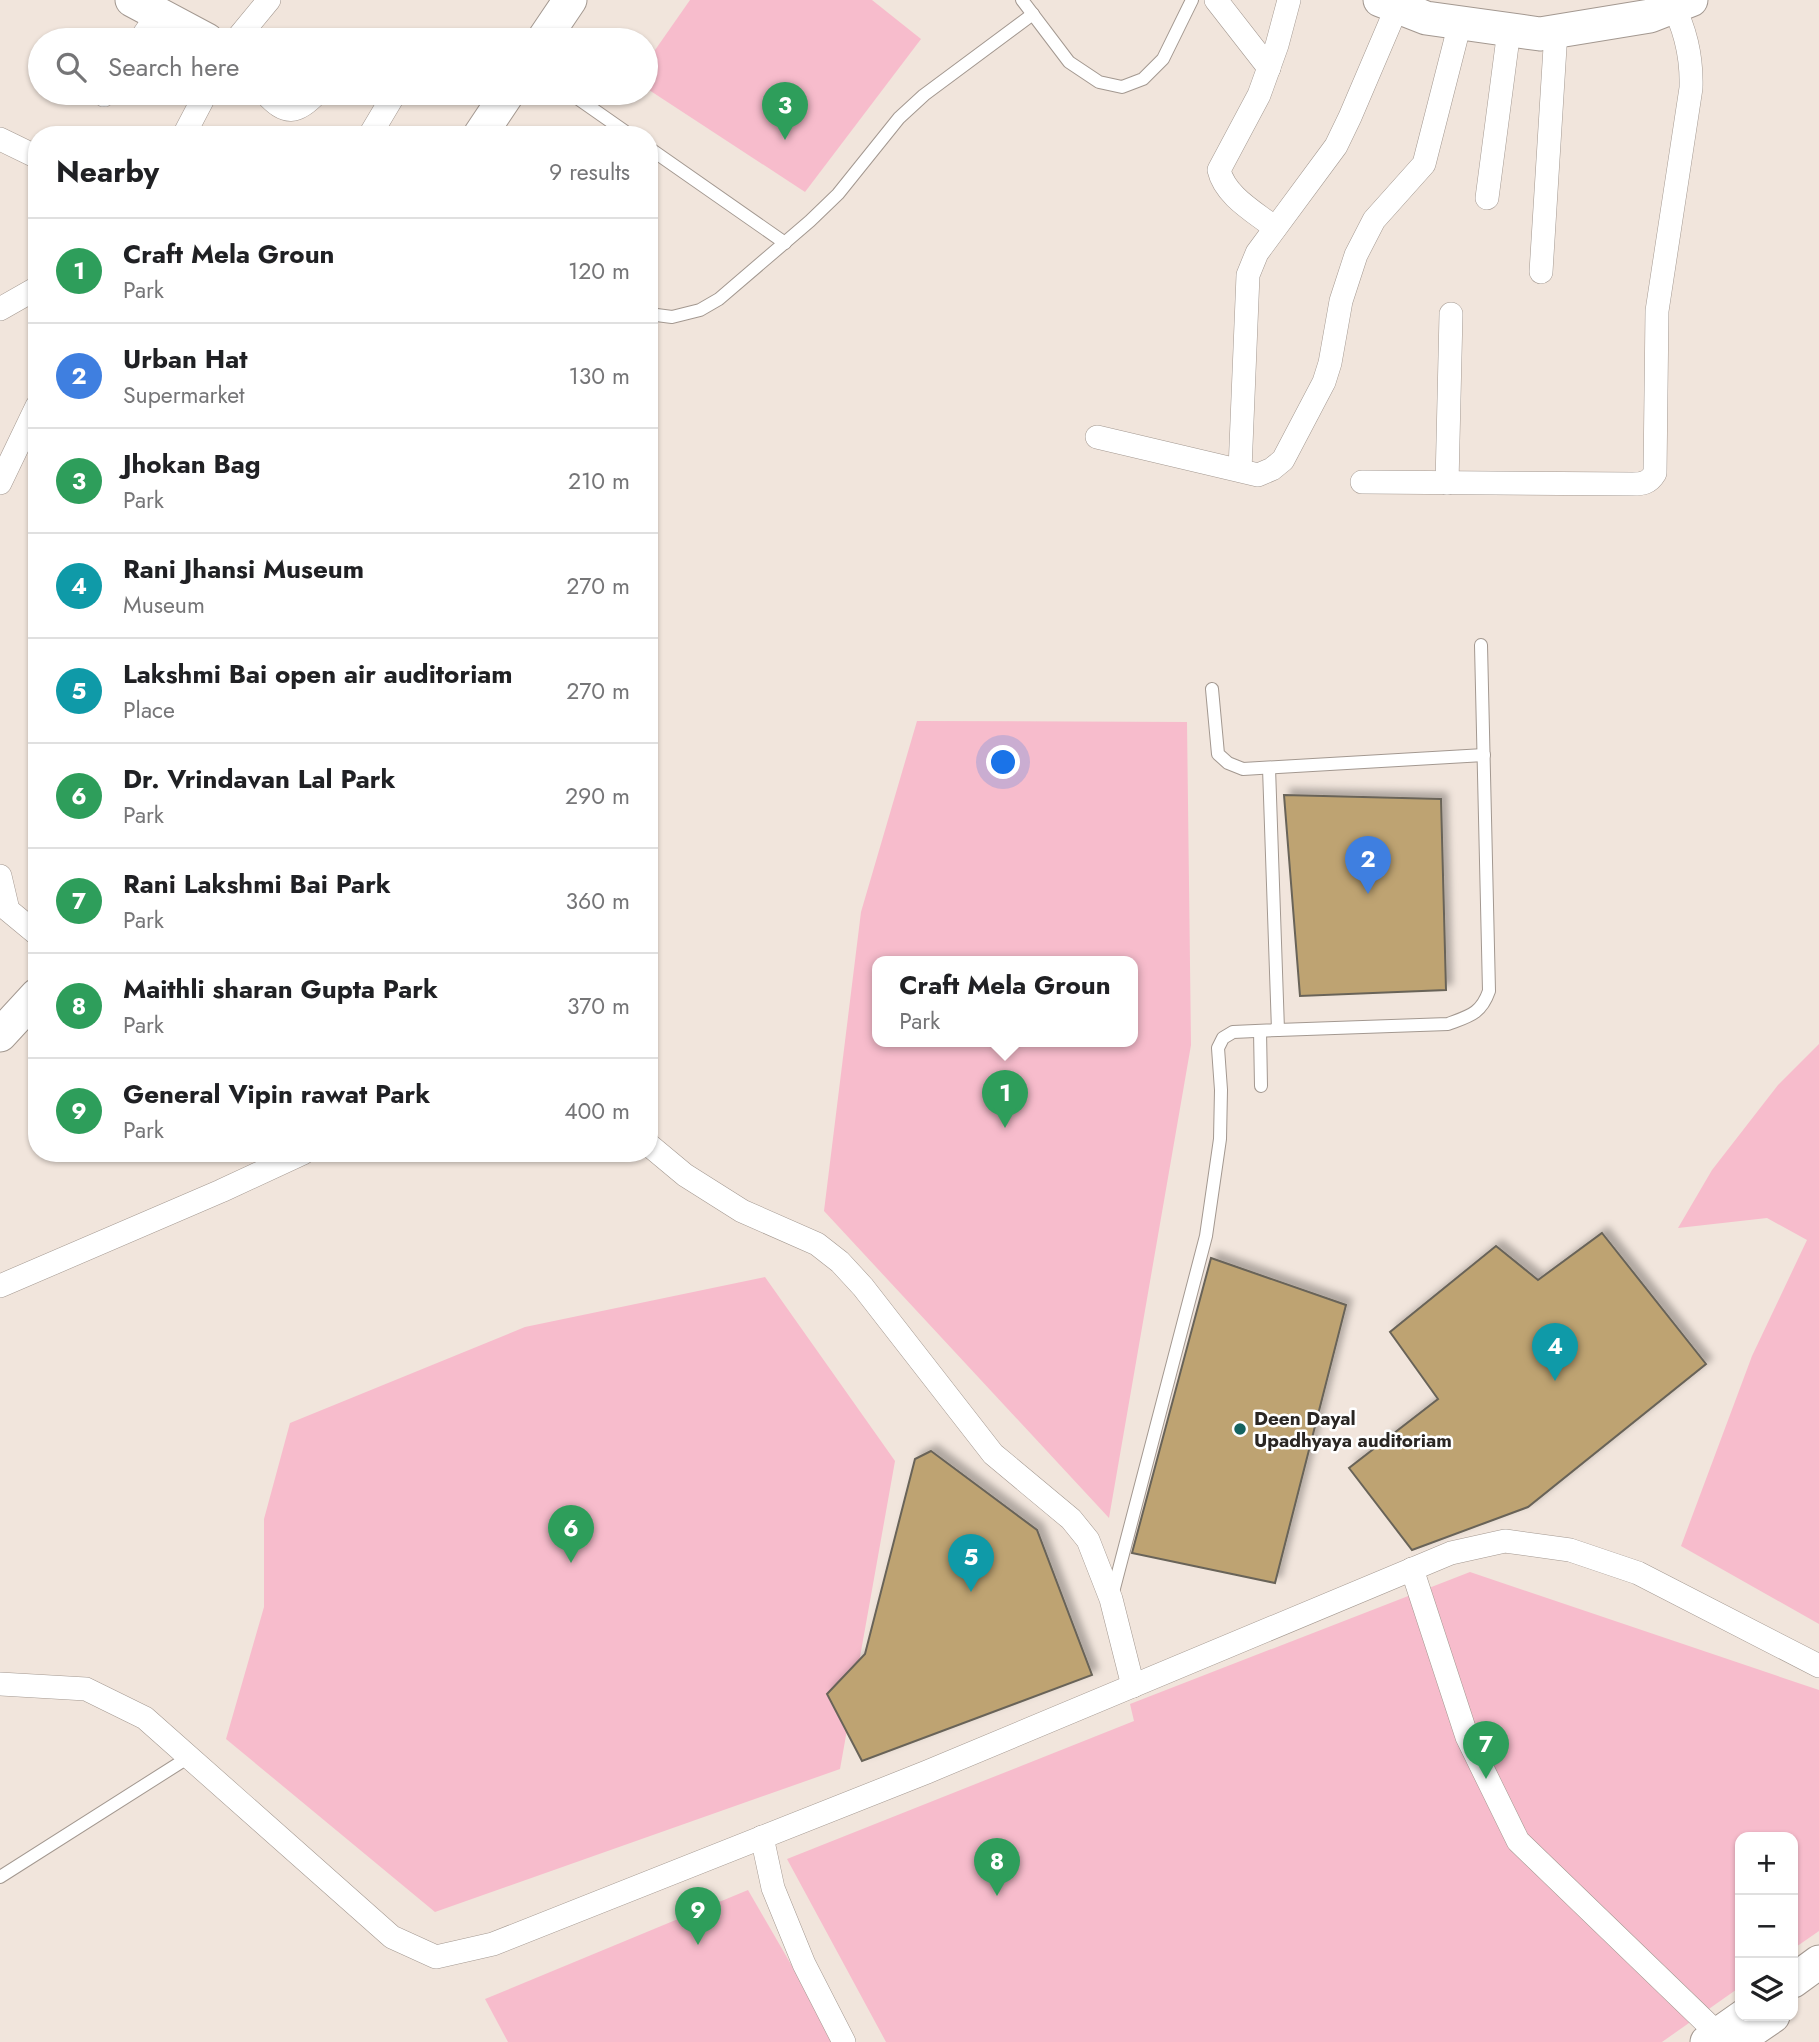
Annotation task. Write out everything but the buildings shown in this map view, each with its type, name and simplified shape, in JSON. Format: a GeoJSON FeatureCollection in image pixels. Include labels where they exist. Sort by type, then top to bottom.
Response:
{"type":"FeatureCollection","features":[{"type":"Feature","properties":{"kind":"street"},"geometry":{"type":"LineString","coordinates":[[551,28],[570,0]]}},
{"type":"Feature","properties":{"kind":"street"},"geometry":{"type":"LineString","coordinates":[[1216,0],[1269,68]]}},
{"type":"Feature","properties":{"kind":"street"},"geometry":{"type":"LineString","coordinates":[[1275,228],[1230,192],[1222,182],[1219,170],[1259,94],[1289,0]]}},
{"type":"Feature","properties":{"kind":"street"},"geometry":{"type":"LineString","coordinates":[[245,28],[263,2]]}},
{"type":"Feature","properties":{"kind":"street"},"geometry":{"type":"LineString","coordinates":[[1240,470],[1248,275],[1257,253],[1336,146],[1350,117],[1388,3],[1426,18],[1540,34],[1650,16],[1678,2],[1688,46],[1691,88],[1657,311],[1654,473],[1651,480],[1644,484],[1363,482]]}},
{"type":"Feature","properties":{"kind":"street"},"geometry":{"type":"LineString","coordinates":[[144,18],[172,28]]}},
{"type":"Feature","properties":{"kind":"street"},"geometry":{"type":"LineString","coordinates":[[1097,437],[1258,475],[1283,460],[1324,382],[1341,302],[1356,255],[1374,220],[1424,164],[1460,23]]}},
{"type":"Feature","properties":{"kind":"street"},"geometry":{"type":"LineString","coordinates":[[1487,198],[1509,30]]}},
{"type":"Feature","properties":{"kind":"street"},"geometry":{"type":"LineString","coordinates":[[1541,272],[1556,32]]}},
{"type":"Feature","properties":{"kind":"street"},"geometry":{"type":"LineString","coordinates":[[192,126],[201,105]]}},
{"type":"Feature","properties":{"kind":"street"},"geometry":{"type":"LineString","coordinates":[[277,105],[287,110],[299,109],[304,105]]}},
{"type":"Feature","properties":{"kind":"street"},"geometry":{"type":"LineString","coordinates":[[375,126],[388,105]]}},
{"type":"Feature","properties":{"kind":"street"},"geometry":{"type":"LineString","coordinates":[[484,126],[495,105]]}},
{"type":"Feature","properties":{"kind":"street"},"geometry":{"type":"LineString","coordinates":[[0,139],[28,153]]}},
{"type":"Feature","properties":{"kind":"street"},"geometry":{"type":"LineString","coordinates":[[0,309],[28,293]]}},
{"type":"Feature","properties":{"kind":"street"},"geometry":{"type":"LineString","coordinates":[[1447,483],[1451,314]]}},
{"type":"Feature","properties":{"kind":"street"},"geometry":{"type":"LineString","coordinates":[[0,483],[28,425]]}},
{"type":"Feature","properties":{"kind":"street"},"geometry":{"type":"LineString","coordinates":[[0,876],[8,910],[28,927]]}},
{"type":"Feature","properties":{"kind":"street"},"geometry":{"type":"LineString","coordinates":[[0,1035],[28,1005]]}},
{"type":"Feature","properties":{"kind":"street"},"geometry":{"type":"LineString","coordinates":[[658,1152],[685,1175],[742,1212],[817,1244],[840,1262],[863,1287],[993,1454],[1071,1519],[1088,1540],[1099,1565],[1111,1599],[1133,1686]]}},
{"type":"Feature","properties":{"kind":"street"},"geometry":{"type":"LineString","coordinates":[[0,1286],[284,1162]]}},
{"type":"Feature","properties":{"kind":"street"},"geometry":{"type":"LineString","coordinates":[[0,1684],[86,1689],[145,1718],[392,1937],[436,1957],[493,1944],[940,1766],[1451,1553],[1505,1541],[1570,1549],[1638,1573],[1819,1666]]}},
{"type":"Feature","properties":{"kind":"street"},"geometry":{"type":"LineString","coordinates":[[1412,1569],[1467,1737],[1518,1841],[1726,2033],[1759,2021]]}},
{"type":"Feature","properties":{"kind":"street"},"geometry":{"type":"LineString","coordinates":[[762,1837],[773,1888],[804,1964],[844,2042]]}},
{"type":"Feature","properties":{"kind":"street"},"geometry":{"type":"LineString","coordinates":[[1798,1977],[1819,1962]]}},
{"type":"Feature","properties":{"kind":"street"},"geometry":{"type":"LineString","coordinates":[[1798,1998],[1819,1983]]}},
{"type":"Feature","properties":{"kind":"lane"},"geometry":{"type":"LineString","coordinates":[[1022,0],[1069,62],[1099,82],[1122,88],[1143,79],[1163,59],[1192,0]]}},
{"type":"Feature","properties":{"kind":"lane"},"geometry":{"type":"LineString","coordinates":[[658,315],[672,317],[700,310],[719,299],[838,194],[899,118],[924,95],[1033,14]]}},
{"type":"Feature","properties":{"kind":"lane"},"geometry":{"type":"LineString","coordinates":[[587,105],[617,126]]}},
{"type":"Feature","properties":{"kind":"lane"},"geometry":{"type":"LineString","coordinates":[[658,154],[785,243]]}},
{"type":"Feature","properties":{"kind":"lane"},"geometry":{"type":"LineString","coordinates":[[1111,1599],[1206,1236],[1220,1139],[1218,1048],[1223,1038],[1233,1032],[1448,1024],[1469,1016],[1484,1006],[1489,991],[1481,645]]}},
{"type":"Feature","properties":{"kind":"lane"},"geometry":{"type":"LineString","coordinates":[[1212,689],[1218,754],[1228,763],[1243,769],[1484,755]]}},
{"type":"Feature","properties":{"kind":"lane"},"geometry":{"type":"LineString","coordinates":[[1269,768],[1278,1030]]}},
{"type":"Feature","properties":{"kind":"lane"},"geometry":{"type":"LineString","coordinates":[[1260,1031],[1261,1086]]}},
{"type":"Feature","properties":{"kind":"lane"},"geometry":{"type":"LineString","coordinates":[[0,1877],[189,1757]]}},
{"type":"Feature","properties":{"kind":"shaded area"},"geometry":{"type":"Polygon","coordinates":[[[690,0],[872,0],[921,39],[805,192],[658,96],[658,46],[690,0]]]}},
{"type":"Feature","properties":{"kind":"shaded area"},"geometry":{"type":"Polygon","coordinates":[[[917,721],[1187,722],[1191,1045],[1109,1518],[824,1211],[861,912],[917,721]]]}},
{"type":"Feature","properties":{"kind":"shaded area"},"geometry":{"type":"Polygon","coordinates":[[[1819,1044],[1819,1624],[1681,1546],[1752,1356],[1807,1240],[1767,1218],[1678,1228],[1712,1170],[1778,1085],[1819,1044]]]}},
{"type":"Feature","properties":{"kind":"shaded area"},"geometry":{"type":"Polygon","coordinates":[[[765,1277],[895,1461],[840,1769],[435,1912],[226,1739],[264,1607],[264,1519],[290,1423],[525,1327],[765,1277]]]}},
{"type":"Feature","properties":{"kind":"shaded area"},"geometry":{"type":"Polygon","coordinates":[[[1470,1572],[1819,1690],[1819,1931],[1798,1946],[1798,1832],[1735,1832],[1735,1991],[1662,2042],[886,2042],[787,1859],[1134,1721],[1130,1704],[1470,1572]]]}},
{"type":"Feature","properties":{"kind":"shaded area"},"geometry":{"type":"Polygon","coordinates":[[[748,1890],[836,2042],[508,2042],[485,1999],[748,1890]]]}},
{"type":"Feature","properties":{"kind":"place","name":"Jhokan Bag"},"geometry":{"type":"Point","coordinates":[785,140]}},
{"type":"Feature","properties":{"kind":"place","name":"Urban Hat"},"geometry":{"type":"Point","coordinates":[1368,894]}},
{"type":"Feature","properties":{"kind":"place","name":"Craft Mela Groun"},"geometry":{"type":"Point","coordinates":[1005,1128]}},
{"type":"Feature","properties":{"kind":"place","name":"Rani Jhansi Museum"},"geometry":{"type":"Point","coordinates":[1555,1381]}},
{"type":"Feature","properties":{"kind":"place","name":"Deen Dayal Upadhyaya auditoriam"},"geometry":{"type":"Point","coordinates":[1240,1429]}},
{"type":"Feature","properties":{"kind":"place","name":"Dr. Vrindavan Lal Park"},"geometry":{"type":"Point","coordinates":[571,1563]}},
{"type":"Feature","properties":{"kind":"place","name":"Lakshmi Bai open air auditoriam"},"geometry":{"type":"Point","coordinates":[971,1592]}},
{"type":"Feature","properties":{"kind":"place","name":"Rani Lakshmi Bai Park"},"geometry":{"type":"Point","coordinates":[1486,1779]}},
{"type":"Feature","properties":{"kind":"place","name":"Maithli sharan Gupta Park"},"geometry":{"type":"Point","coordinates":[997,1896]}},
{"type":"Feature","properties":{"kind":"place","name":"General Vipin rawat Park"},"geometry":{"type":"Point","coordinates":[698,1945]}}]}
